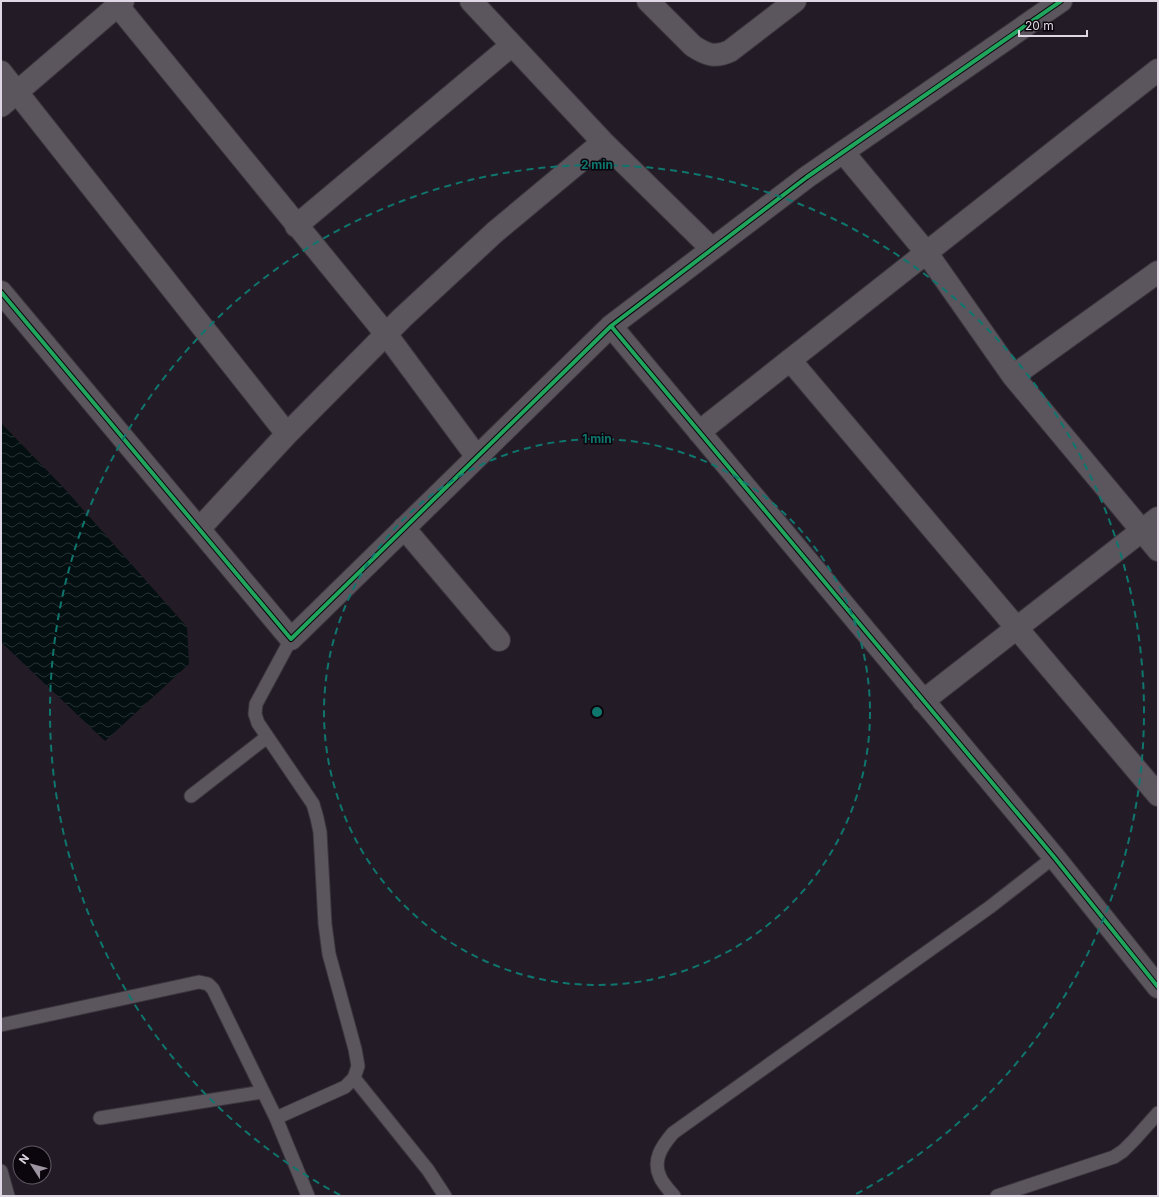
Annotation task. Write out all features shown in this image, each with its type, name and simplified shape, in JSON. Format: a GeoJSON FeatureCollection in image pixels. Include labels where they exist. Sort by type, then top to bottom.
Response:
{"type":"FeatureCollection","features":[{"type":"Feature","properties":{"kind":"street"},"geometry":{"type":"LineString","coordinates":[[471,1],[603,142],[712,249]]}},
{"type":"Feature","properties":{"kind":"street"},"geometry":{"type":"LineString","coordinates":[[648,1],[693,46],[702,52],[721,56],[730,51],[796,1]]}},
{"type":"Feature","properties":{"kind":"street"},"geometry":{"type":"LineString","coordinates":[[1,292],[291,638],[611,326],[807,177],[1061,1]]}},
{"type":"Feature","properties":{"kind":"street"},"geometry":{"type":"LineString","coordinates":[[9,100],[121,3],[296,226],[386,334],[477,457]]}},
{"type":"Feature","properties":{"kind":"street"},"geometry":{"type":"LineString","coordinates":[[296,226],[512,45]]}},
{"type":"Feature","properties":{"kind":"street"},"geometry":{"type":"LineString","coordinates":[[699,432],[1158,70]]}},
{"type":"Feature","properties":{"kind":"street"},"geometry":{"type":"LineString","coordinates":[[1,72],[9,100],[287,434]]}},
{"type":"Feature","properties":{"kind":"street"},"geometry":{"type":"LineString","coordinates":[[199,529],[287,434],[386,334],[496,232],[603,142]]}},
{"type":"Feature","properties":{"kind":"street"},"geometry":{"type":"LineString","coordinates":[[843,152],[926,252],[1013,376],[1150,524],[1158,550]]}},
{"type":"Feature","properties":{"kind":"street"},"geometry":{"type":"LineString","coordinates":[[1013,376],[1158,272]]}},
{"type":"Feature","properties":{"kind":"street"},"geometry":{"type":"LineString","coordinates":[[611,326],[1054,857],[1158,987]]}},
{"type":"Feature","properties":{"kind":"street"},"geometry":{"type":"LineString","coordinates":[[790,360],[1158,795]]}},
{"type":"Feature","properties":{"kind":"street"},"geometry":{"type":"LineString","coordinates":[[924,700],[1150,524]]}},
{"type":"Feature","properties":{"kind":"street"},"geometry":{"type":"LineString","coordinates":[[404,528],[499,640]]}},
{"type":"Feature","properties":{"kind":"lane"},"geometry":{"type":"LineString","coordinates":[[276,1118],[344,1087],[354,1078],[358,1066],[355,1049],[329,954],[325,924],[320,832],[317,818],[312,804],[258,723],[255,714],[256,704],[291,638]]}},
{"type":"Feature","properties":{"kind":"lane"},"geometry":{"type":"LineString","coordinates":[[191,796],[267,737]]}},
{"type":"Feature","properties":{"kind":"lane"},"geometry":{"type":"LineString","coordinates":[[674,1196],[660,1177],[657,1163],[661,1147],[673,1134],[990,906],[1054,857]]}},
{"type":"Feature","properties":{"kind":"lane"},"geometry":{"type":"LineString","coordinates":[[1,1025],[199,982],[208,984],[213,989],[276,1118],[308,1196]]}},
{"type":"Feature","properties":{"kind":"lane"},"geometry":{"type":"LineString","coordinates":[[354,1078],[428,1170],[445,1196]]}},
{"type":"Feature","properties":{"kind":"lane"},"geometry":{"type":"LineString","coordinates":[[100,1118],[262,1092]]}},
{"type":"Feature","properties":{"kind":"lane"},"geometry":{"type":"LineString","coordinates":[[997,1196],[1114,1157],[1123,1151],[1158,1113]]}},
{"type":"Feature","properties":{"kind":"lane"},"geometry":{"type":"LineString","coordinates":[[1,1171],[8,1196]]}},
{"type":"Feature","properties":{"kind":"water"},"geometry":{"type":"Polygon","coordinates":[[[1,423],[63,487],[187,627],[189,664],[105,741],[1,642],[1,423]]]}},
{"type":"Feature","properties":{"kind":"cycle path"},"geometry":{"type":"LineString","coordinates":[[1,292],[291,639],[611,326],[807,177],[1061,1]]}},
{"type":"Feature","properties":{"kind":"cycle path"},"geometry":{"type":"LineString","coordinates":[[611,326],[1054,857],[1158,987]]}}]}
